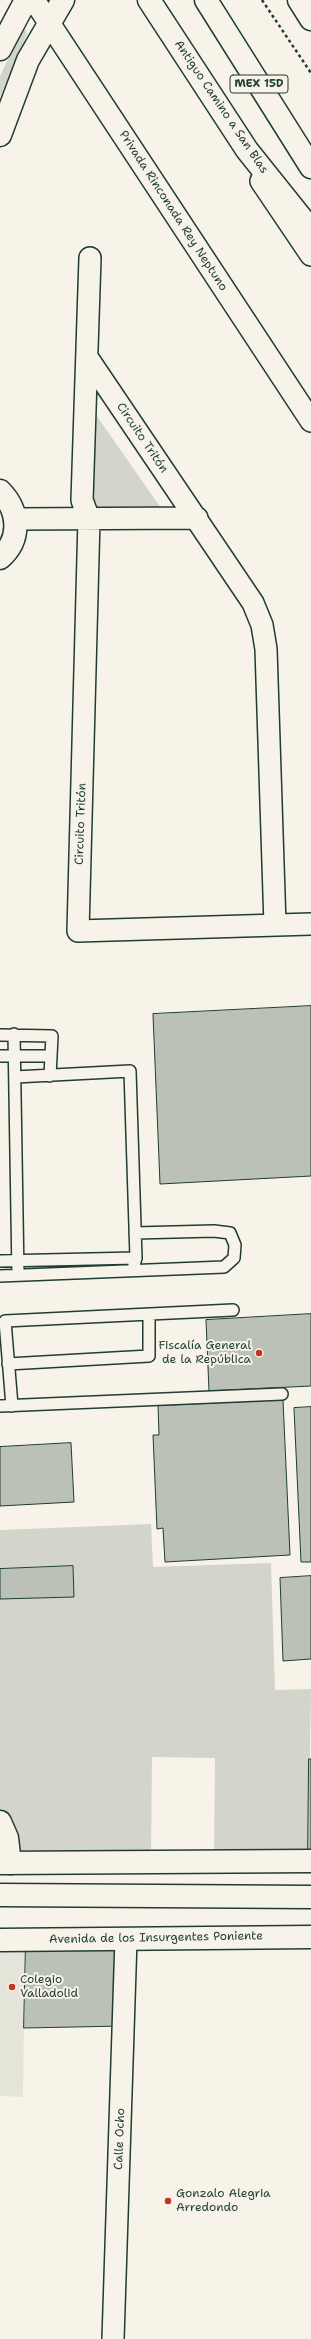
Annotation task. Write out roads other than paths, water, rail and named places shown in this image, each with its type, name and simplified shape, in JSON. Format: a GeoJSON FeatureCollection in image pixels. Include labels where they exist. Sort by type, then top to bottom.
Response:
{"type":"FeatureCollection","features":[{"type":"Feature","properties":{"kind":"main road"},"geometry":{"type":"LineString","coordinates":[[0,49],[26,0]]}},
{"type":"Feature","properties":{"kind":"main road"},"geometry":{"type":"LineString","coordinates":[[0,135],[28,60],[63,0]]}},
{"type":"Feature","properties":{"kind":"main road","name":"Antiguo Camino a San Blas"},"geometry":{"type":"LineString","coordinates":[[150,0],[247,150],[311,230]]}},
{"type":"Feature","properties":{"kind":"main road","name":"MEX 15D"},"geometry":{"type":"LineString","coordinates":[[206,0],[311,168]]}},
{"type":"Feature","properties":{"kind":"main road"},"geometry":{"type":"LineString","coordinates":[[299,0],[311,19]]}},
{"type":"Feature","properties":{"kind":"main road"},"geometry":{"type":"LineString","coordinates":[[0,491],[12,505],[16,519],[13,539],[10,547],[0,558]]}},
{"type":"Feature","properties":{"kind":"main road"},"geometry":{"type":"LineString","coordinates":[[0,1822],[7,1838],[5,1863],[311,1862]]}},
{"type":"Feature","properties":{"kind":"main road"},"geometry":{"type":"LineString","coordinates":[[0,1895],[311,1897]]}},
{"type":"Feature","properties":{"kind":"main road","name":"Avenida de los Insurgentes Poniente"},"geometry":{"type":"LineString","coordinates":[[0,1940],[311,1937]]}},
{"type":"Feature","properties":{"kind":"street","name":"Privada Rinconada Rey Neptuno"},"geometry":{"type":"LineString","coordinates":[[34,0],[311,421]]}},
{"type":"Feature","properties":{"kind":"street"},"geometry":{"type":"LineString","coordinates":[[247,150],[253,170],[311,255]]}},
{"type":"Feature","properties":{"kind":"street","name":"Circuito Tritón"},"geometry":{"type":"LineString","coordinates":[[90,258],[82,500],[89,519],[78,931],[311,924]]}},
{"type":"Feature","properties":{"kind":"street","name":"Circuito Tritón"},"geometry":{"type":"LineString","coordinates":[[87,357],[253,603],[262,625],[266,649],[275,925]]}},
{"type":"Feature","properties":{"kind":"street"},"geometry":{"type":"LineString","coordinates":[[16,519],[197,518]]}},
{"type":"Feature","properties":{"kind":"street","name":"Calle Ocho"},"geometry":{"type":"LineString","coordinates":[[113,2339],[126,1938]]}},
{"type":"Feature","properties":{"kind":"lane"},"geometry":{"type":"LineString","coordinates":[[14,1034],[18,1275]]}},
{"type":"Feature","properties":{"kind":"lane"},"geometry":{"type":"LineString","coordinates":[[0,1035],[14,1034],[52,1036],[50,1076]]}},
{"type":"Feature","properties":{"kind":"lane"},"geometry":{"type":"LineString","coordinates":[[0,1056],[50,1056]]}},
{"type":"Feature","properties":{"kind":"lane"},"geometry":{"type":"LineString","coordinates":[[14,1077],[130,1071],[136,1258],[133,1269]]}},
{"type":"Feature","properties":{"kind":"lane"},"geometry":{"type":"LineString","coordinates":[[0,1276],[133,1269],[224,1267],[234,1258],[235,1245],[230,1233],[214,1231],[135,1233]]}},
{"type":"Feature","properties":{"kind":"lane"},"geometry":{"type":"LineString","coordinates":[[0,1261],[56,1261],[97,1258],[136,1258]]}},
{"type":"Feature","properties":{"kind":"lane"},"geometry":{"type":"LineString","coordinates":[[97,1258],[97,1272]]}},
{"type":"Feature","properties":{"kind":"lane"},"geometry":{"type":"LineString","coordinates":[[56,1261],[57,1274]]}},
{"type":"Feature","properties":{"kind":"lane"},"geometry":{"type":"LineString","coordinates":[[12,1406],[5,1321],[233,1310]]}},
{"type":"Feature","properties":{"kind":"lane"},"geometry":{"type":"LineString","coordinates":[[8,1364],[149,1356],[148,1314]]}},
{"type":"Feature","properties":{"kind":"lane"},"geometry":{"type":"LineString","coordinates":[[0,1406],[282,1394]]}},
{"type":"Feature","properties":{"kind":"place","name":"Fiscalía General de la República"},"geometry":{"type":"Point","coordinates":[259,1353]}},
{"type":"Feature","properties":{"kind":"place","name":"Colegio Valladolid"},"geometry":{"type":"Point","coordinates":[12,1987]}},
{"type":"Feature","properties":{"kind":"place","name":"Gonzalo Alegria Arredondo"},"geometry":{"type":"Point","coordinates":[168,2201]}}]}
